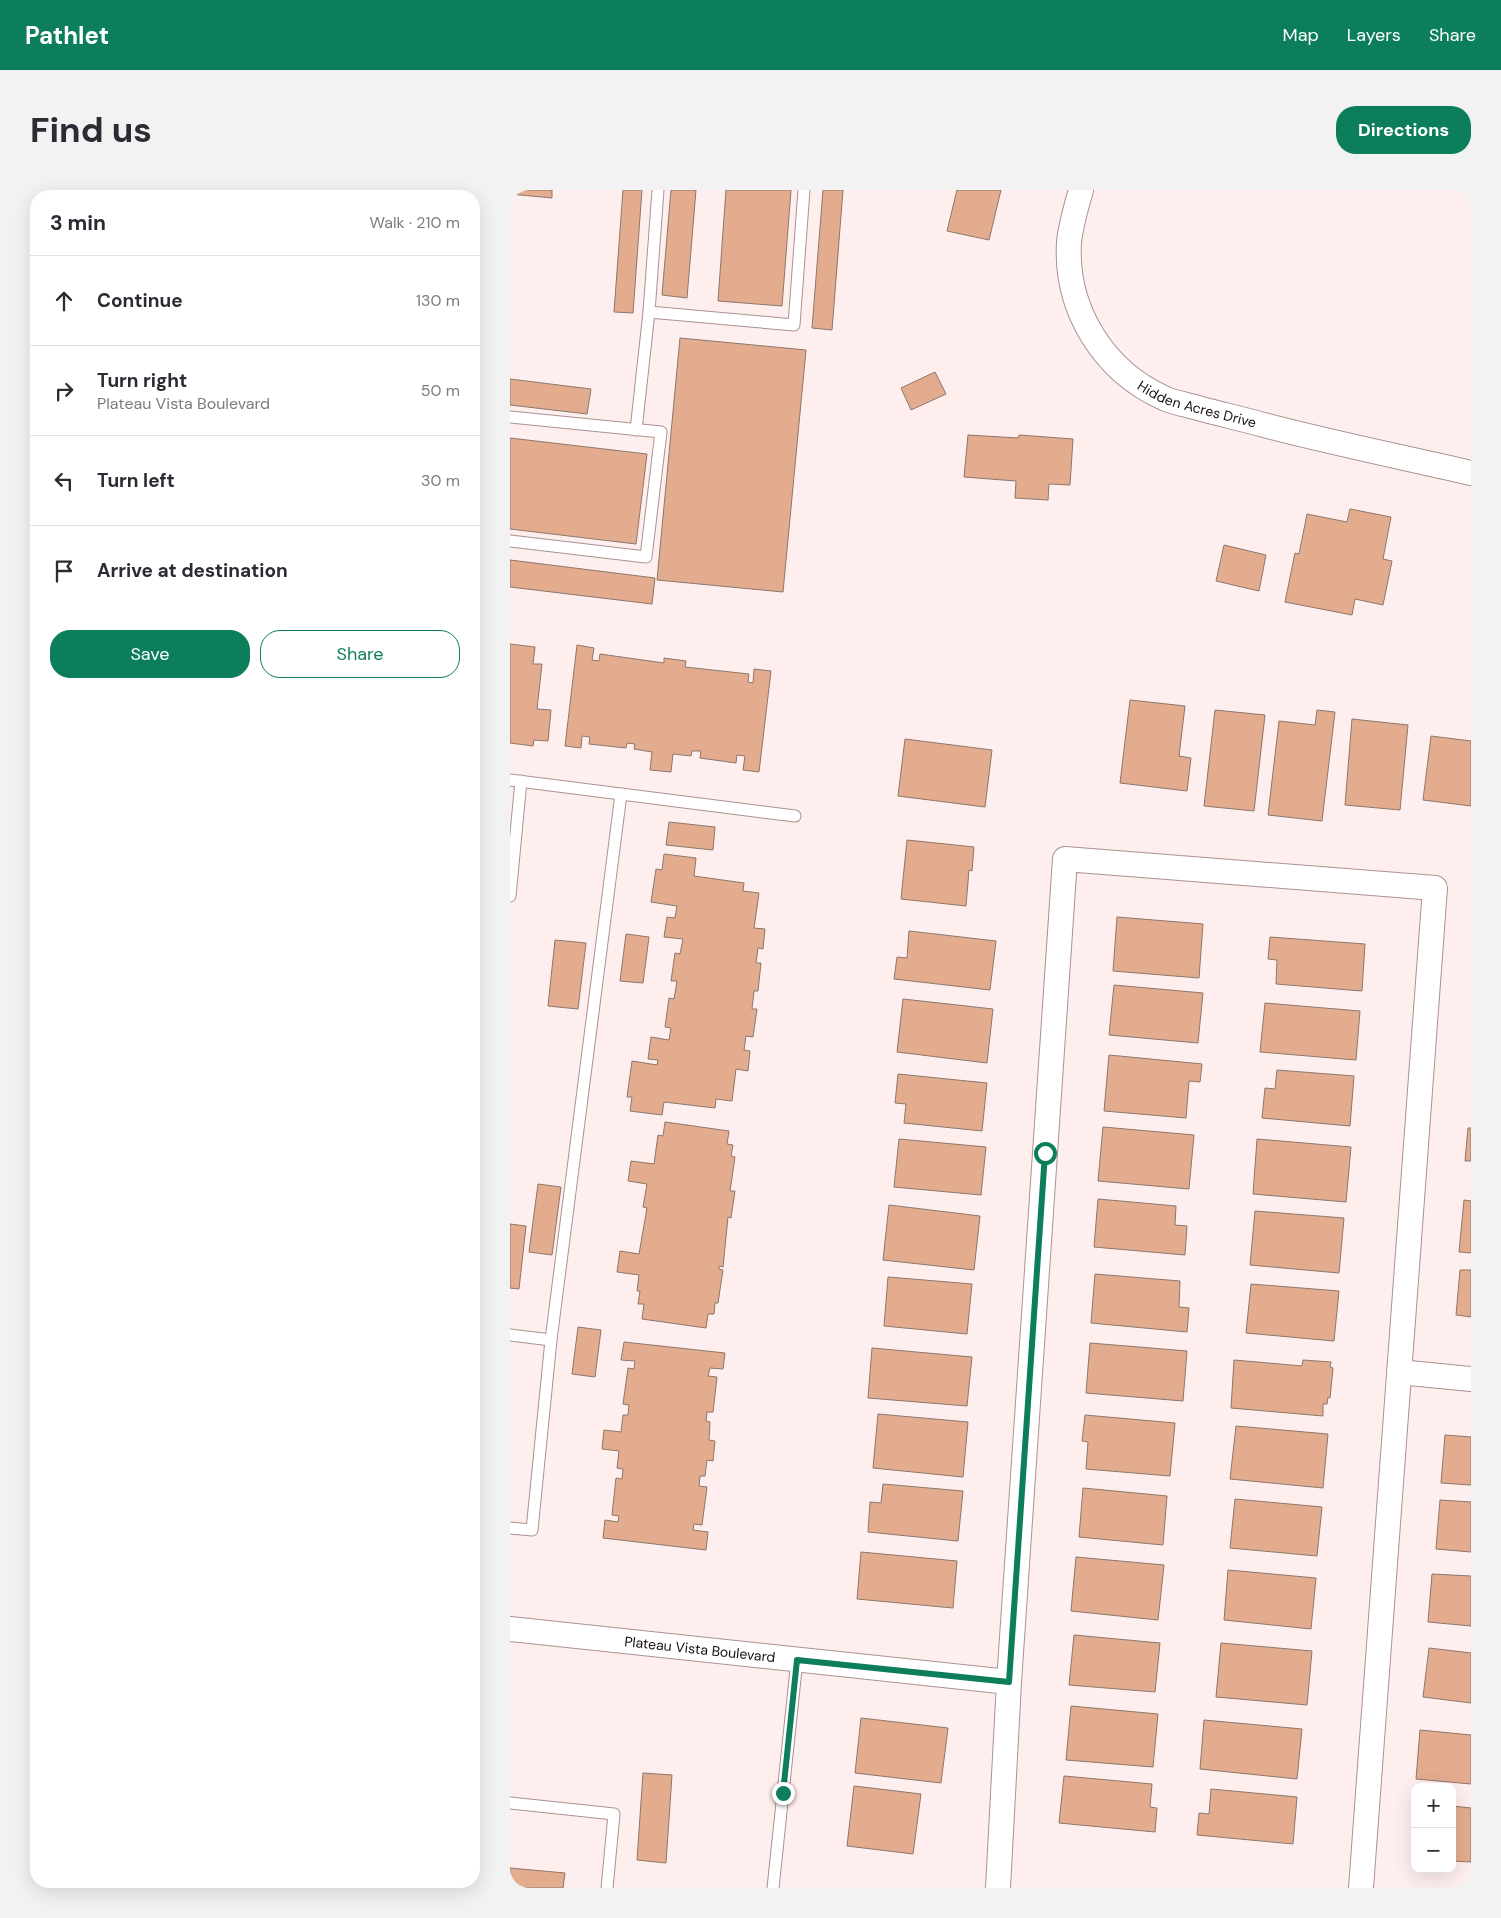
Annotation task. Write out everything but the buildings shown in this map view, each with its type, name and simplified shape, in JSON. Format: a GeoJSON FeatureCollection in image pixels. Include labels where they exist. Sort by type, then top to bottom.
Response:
{"type":"FeatureCollection","features":[{"type":"Feature","properties":{"kind":"street","name":"Hidden Acres Drive"},"geometry":{"type":"LineString","coordinates":[[1080,190],[1071,226],[1069,244],[1074,297],[1088,330],[1097,345],[1109,359],[1136,383],[1167,400],[1293,432],[1471,473]]}},
{"type":"Feature","properties":{"kind":"street"},"geometry":{"type":"LineString","coordinates":[[998,1888],[1009,1682],[1065,858],[1435,888],[1361,1888]]}},
{"type":"Feature","properties":{"kind":"street"},"geometry":{"type":"LineString","coordinates":[[1399,1372],[1471,1379]]}},
{"type":"Feature","properties":{"kind":"street","name":"Plateau Vista Boulevard"},"geometry":{"type":"LineString","coordinates":[[510,1629],[1009,1682]]}},
{"type":"Feature","properties":{"kind":"lane"},"geometry":{"type":"LineString","coordinates":[[636,430],[649,312],[658,190]]}},
{"type":"Feature","properties":{"kind":"lane"},"geometry":{"type":"LineString","coordinates":[[649,312],[794,325],[804,190]]}},
{"type":"Feature","properties":{"kind":"lane"},"geometry":{"type":"LineString","coordinates":[[510,417],[661,432],[646,557],[510,541]]}},
{"type":"Feature","properties":{"kind":"lane"},"geometry":{"type":"LineString","coordinates":[[510,896],[516,781],[795,816]]}},
{"type":"Feature","properties":{"kind":"lane"},"geometry":{"type":"LineString","coordinates":[[510,1528],[532,1530],[551,1340],[621,794]]}},
{"type":"Feature","properties":{"kind":"lane"},"geometry":{"type":"LineString","coordinates":[[510,1335],[551,1340]]}},
{"type":"Feature","properties":{"kind":"lane"},"geometry":{"type":"LineString","coordinates":[[773,1888],[797,1660]]}},
{"type":"Feature","properties":{"kind":"lane"},"geometry":{"type":"LineString","coordinates":[[510,1803],[614,1814],[607,1888]]}},
{"type":"Feature","properties":{"kind":"route"},"geometry":{"type":"LineString","coordinates":[[783,1793],[797,1660],[1009,1682],[1045,1153]]}}]}
